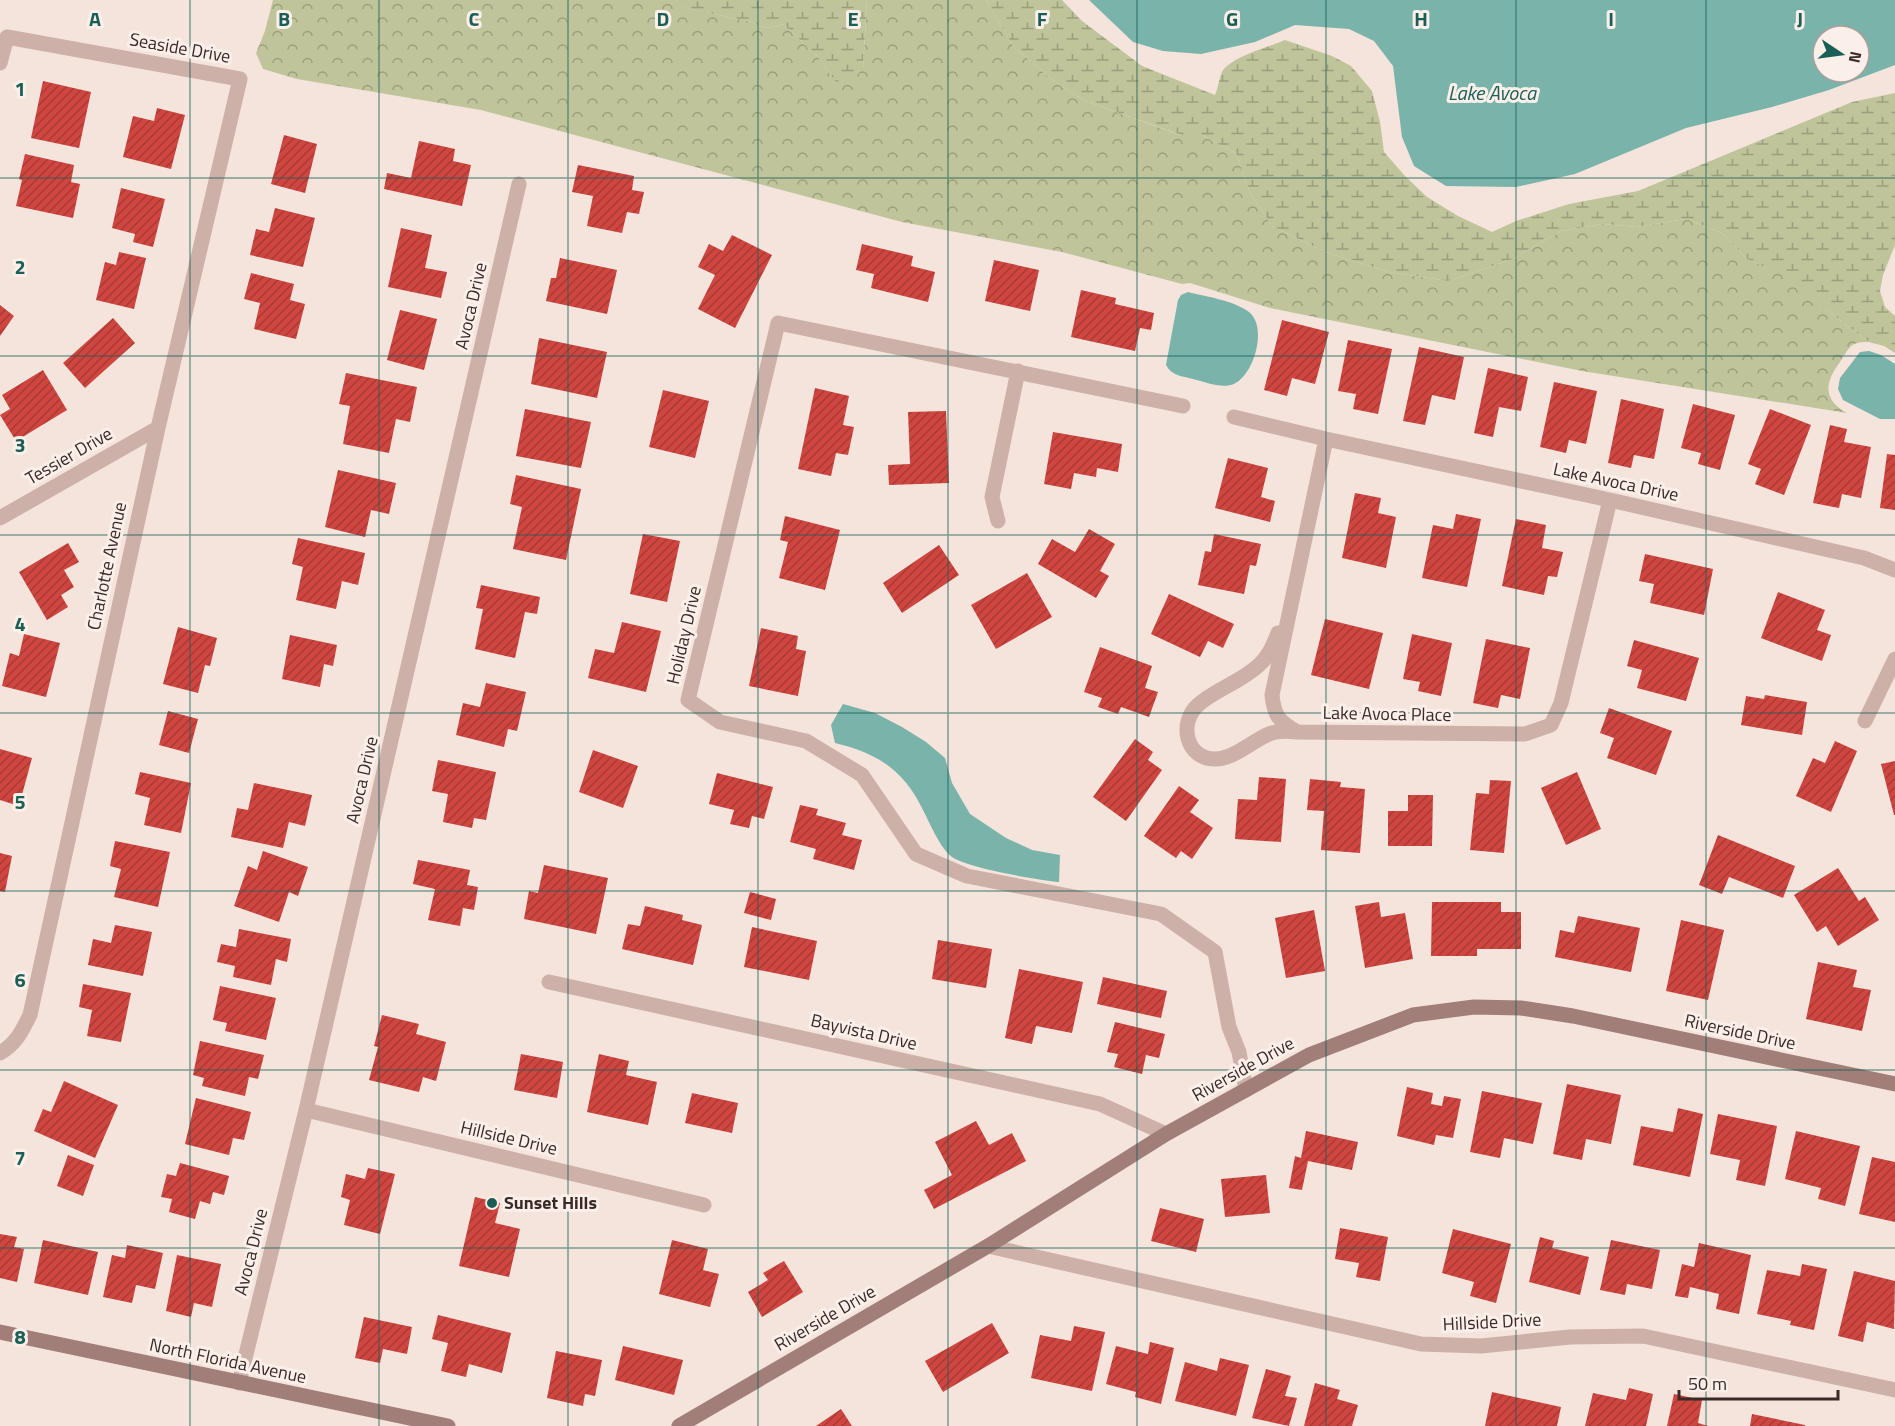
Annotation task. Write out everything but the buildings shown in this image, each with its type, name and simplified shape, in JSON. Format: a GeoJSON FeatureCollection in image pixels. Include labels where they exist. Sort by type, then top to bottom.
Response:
{"type":"FeatureCollection","features":[{"type":"Feature","properties":{"kind":"street","name":"Seaside Drive"},"geometry":{"type":"LineString","coordinates":[[0,63],[8,37],[240,79]]}},
{"type":"Feature","properties":{"kind":"street","name":"Charlotte Avenue"},"geometry":{"type":"LineString","coordinates":[[0,1053],[9,1048],[21,1033],[30,1015],[158,428],[240,79]]}},
{"type":"Feature","properties":{"kind":"street","name":"Avoca Drive"},"geometry":{"type":"LineString","coordinates":[[239,1383],[306,1110],[519,183]]}},
{"type":"Feature","properties":{"kind":"street","name":"Holiday Drive"},"geometry":{"type":"LineString","coordinates":[[1183,406],[778,322],[688,700],[720,722],[806,741],[862,775],[916,854],[967,876],[1161,914],[1215,952],[1229,1027],[1239,1052],[1246,1090]]}},
{"type":"Feature","properties":{"kind":"street"},"geometry":{"type":"LineString","coordinates":[[998,521],[992,497],[1018,371]]}},
{"type":"Feature","properties":{"kind":"street"},"geometry":{"type":"LineString","coordinates":[[1234,417],[1326,439]]}},
{"type":"Feature","properties":{"kind":"street","name":"Tessier Drive"},"geometry":{"type":"LineString","coordinates":[[0,518],[158,428]]}},
{"type":"Feature","properties":{"kind":"street","name":"Lake Avoca Drive"},"geometry":{"type":"LineString","coordinates":[[1326,439],[1864,558],[1895,570]]}},
{"type":"Feature","properties":{"kind":"street","name":"Lake Avoca Place"},"geometry":{"type":"LineString","coordinates":[[1326,439],[1272,695],[1273,706],[1279,720],[1297,732],[1525,734],[1551,725],[1561,703],[1610,500]]}},
{"type":"Feature","properties":{"kind":"street"},"geometry":{"type":"LineString","coordinates":[[1289,608],[1269,653],[1262,662],[1250,673],[1197,705],[1188,718],[1186,730],[1188,743],[1195,752],[1215,759],[1226,758],[1270,733],[1297,732]]}},
{"type":"Feature","properties":{"kind":"street"},"geometry":{"type":"LineString","coordinates":[[1865,721],[1895,659]]}},
{"type":"Feature","properties":{"kind":"street","name":"Bayvista Drive"},"geometry":{"type":"LineString","coordinates":[[549,982],[1100,1104],[1166,1134]]}},
{"type":"Feature","properties":{"kind":"street","name":"Riverside Drive"},"geometry":{"type":"LineString","coordinates":[[679,1426],[988,1246],[1166,1134],[1309,1055],[1413,1015],[1474,1007],[1521,1008],[1573,1016],[1895,1084]]}},
{"type":"Feature","properties":{"kind":"street","name":"Hillside Drive"},"geometry":{"type":"LineString","coordinates":[[306,1110],[704,1205]]}},
{"type":"Feature","properties":{"kind":"street","name":"Hillside Drive"},"geometry":{"type":"LineString","coordinates":[[988,1246],[1421,1344],[1481,1346],[1570,1337],[1643,1336],[1895,1390]]}},
{"type":"Feature","properties":{"kind":"street","name":"North Florida Avenue"},"geometry":{"type":"LineString","coordinates":[[0,1332],[448,1426]]}},
{"type":"Feature","properties":{"kind":"green space"},"geometry":{"type":"Polygon","coordinates":[[[273,0],[676,0],[678,6],[752,22],[763,27],[783,24],[818,57],[835,81],[863,69],[867,0],[986,0],[1013,46],[1051,79],[1083,100],[1180,135],[1201,135],[1236,153],[1250,193],[1272,226],[1325,252],[1389,272],[1448,281],[1513,259],[1561,231],[1603,224],[1636,227],[1686,219],[1722,233],[1747,259],[1785,275],[1869,342],[1851,346],[1831,376],[1830,396],[1839,408],[1847,413],[1582,371],[1270,308],[1190,283],[1182,284],[1062,252],[902,222],[481,110],[297,79],[263,69],[256,53],[265,31],[273,0]]]}},
{"type":"Feature","properties":{"kind":"green space"},"geometry":{"type":"Polygon","coordinates":[[[676,0],[867,0],[863,69],[847,85],[835,81],[818,57],[783,24],[763,27],[752,22],[677,6],[676,0]]]}},
{"type":"Feature","properties":{"kind":"green space"},"geometry":{"type":"Polygon","coordinates":[[[986,0],[1062,0],[1082,21],[1142,66],[1215,95],[1222,72],[1226,67],[1241,57],[1285,40],[1332,56],[1351,66],[1372,91],[1380,122],[1384,152],[1405,176],[1427,197],[1458,216],[1492,232],[1516,221],[1569,204],[1638,191],[1852,102],[1895,93],[1895,245],[1883,275],[1880,291],[1885,307],[1895,316],[1895,353],[1884,346],[1869,342],[1785,276],[1747,259],[1722,233],[1686,219],[1636,227],[1603,224],[1561,231],[1513,259],[1448,281],[1389,272],[1325,252],[1272,226],[1250,193],[1236,153],[1201,135],[1181,135],[1083,100],[1051,79],[1013,46],[986,0]]]}},
{"type":"Feature","properties":{"kind":"water","name":"Lake Avoca"},"geometry":{"type":"Polygon","coordinates":[[[1089,0],[1895,0],[1895,65],[1871,74],[1871,24],[1811,24],[1811,84],[1845,84],[1772,107],[1686,128],[1575,174],[1516,187],[1446,186],[1414,166],[1402,137],[1393,66],[1374,41],[1349,29],[1295,25],[1255,42],[1201,54],[1163,51],[1133,42],[1089,0]]]}},
{"type":"Feature","properties":{"kind":"water"},"geometry":{"type":"Polygon","coordinates":[[[1188,292],[1220,299],[1243,308],[1255,319],[1258,339],[1253,361],[1241,379],[1234,384],[1219,385],[1181,376],[1171,371],[1166,365],[1178,300],[1181,295],[1188,292]]]}},
{"type":"Feature","properties":{"kind":"water"},"geometry":{"type":"Polygon","coordinates":[[[1869,351],[1895,364],[1895,419],[1880,419],[1843,400],[1838,389],[1840,378],[1860,352],[1869,351]]]}},
{"type":"Feature","properties":{"kind":"water"},"geometry":{"type":"Polygon","coordinates":[[[843,704],[875,713],[926,742],[945,758],[952,783],[970,814],[1006,838],[1032,850],[1060,855],[1059,882],[987,869],[952,857],[940,843],[917,799],[900,776],[878,759],[851,747],[835,743],[831,725],[843,704]]]}},
{"type":"Feature","properties":{"kind":"place","name":"Sunset Hills"},"geometry":{"type":"Point","coordinates":[492,1203]}}]}
